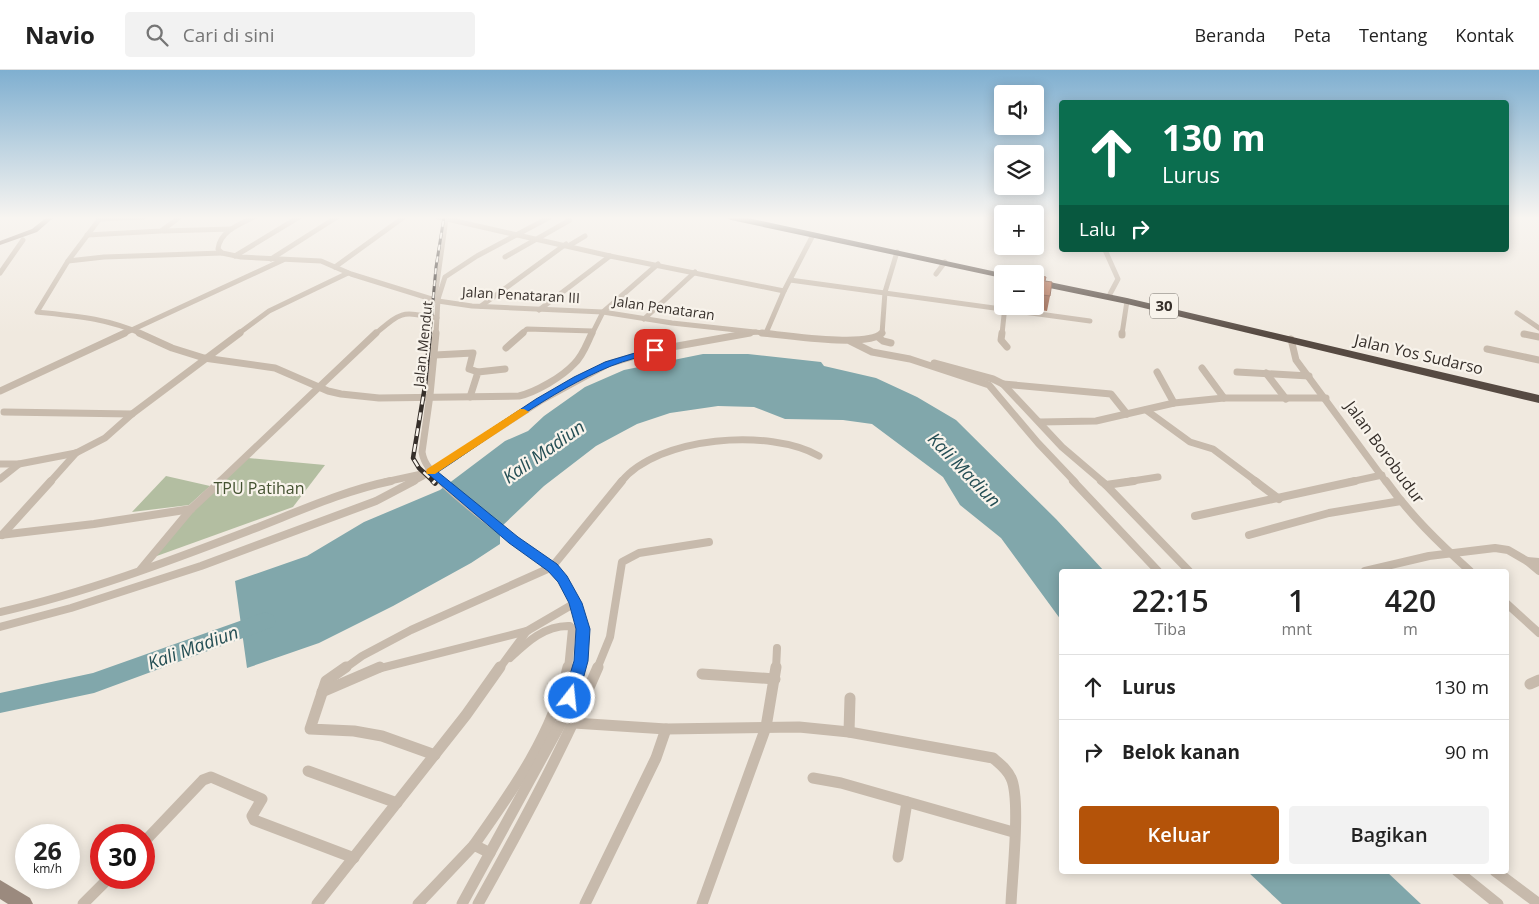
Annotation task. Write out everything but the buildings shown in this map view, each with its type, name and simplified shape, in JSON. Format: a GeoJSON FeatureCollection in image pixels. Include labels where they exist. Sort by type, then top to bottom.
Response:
{"type":"FeatureCollection","features":[{"type":"Feature","properties":{"kind":"highway"},"geometry":{"type":"LineString","coordinates":[[916,256],[994,271]]}},
{"type":"Feature","properties":{"kind":"highway"},"geometry":{"type":"LineString","coordinates":[[928,256],[994,270]]}},
{"type":"Feature","properties":{"kind":"highway","name":"Jalan Yos Sudarso"},"geometry":{"type":"LineString","coordinates":[[1044,280],[1088,292],[1110,294],[1270,331],[1291,340]]}},
{"type":"Feature","properties":{"kind":"highway","name":"Jalan Yos Sudarso"},"geometry":{"type":"LineString","coordinates":[[1044,284],[1127,301],[1539,399]]}},
{"type":"Feature","properties":{"kind":"main road"},"geometry":{"type":"LineString","coordinates":[[0,888],[24,904]]}},
{"type":"Feature","properties":{"kind":"street"},"geometry":{"type":"LineString","coordinates":[[0,274],[12,256]]}},
{"type":"Feature","properties":{"kind":"street"},"geometry":{"type":"LineString","coordinates":[[68,261],[72,256]]}},
{"type":"Feature","properties":{"kind":"street","name":"Jalan Penataran III"},"geometry":{"type":"LineString","coordinates":[[68,261],[129,256]]}},
{"type":"Feature","properties":{"kind":"street","name":"Jalan Penataran III"},"geometry":{"type":"LineString","coordinates":[[235,256],[319,261],[348,273],[438,300],[481,306],[603,312]]}},
{"type":"Feature","properties":{"kind":"street"},"geometry":{"type":"LineString","coordinates":[[271,259],[276,256]]}},
{"type":"Feature","properties":{"kind":"street"},"geometry":{"type":"LineString","coordinates":[[335,267],[350,256]]}},
{"type":"Feature","properties":{"kind":"street"},"geometry":{"type":"LineString","coordinates":[[439,286],[438,276],[441,256]]}},
{"type":"Feature","properties":{"kind":"street"},"geometry":{"type":"LineString","coordinates":[[438,276],[445,277],[477,256]]}},
{"type":"Feature","properties":{"kind":"street"},"geometry":{"type":"LineString","coordinates":[[481,306],[552,256]]}},
{"type":"Feature","properties":{"kind":"street"},"geometry":{"type":"LineString","coordinates":[[538,310],[610,256],[784,290]]}},
{"type":"Feature","properties":{"kind":"street"},"geometry":{"type":"LineString","coordinates":[[766,333],[784,290],[802,256]]}},
{"type":"Feature","properties":{"kind":"street"},"geometry":{"type":"LineString","coordinates":[[854,344],[882,334],[885,292],[896,256]]}},
{"type":"Feature","properties":{"kind":"street"},"geometry":{"type":"LineString","coordinates":[[1108,256],[1118,279],[1110,294]]}},
{"type":"Feature","properties":{"kind":"street"},"geometry":{"type":"LineString","coordinates":[[0,391],[285,260]]}},
{"type":"Feature","properties":{"kind":"street","name":"Jalan Penataran"},"geometry":{"type":"LineString","coordinates":[[68,261],[37,312],[104,321],[133,329],[172,348],[204,358],[269,366],[318,387],[359,397],[519,396],[532,393],[574,365],[581,356],[603,312],[644,319],[854,344]]}},
{"type":"Feature","properties":{"kind":"street"},"geometry":{"type":"LineString","coordinates":[[936,274],[945,262]]}},
{"type":"Feature","properties":{"kind":"street"},"geometry":{"type":"LineString","coordinates":[[603,312],[658,264]]}},
{"type":"Feature","properties":{"kind":"street"},"geometry":{"type":"LineString","coordinates":[[644,319],[695,272]]}},
{"type":"Feature","properties":{"kind":"street"},"geometry":{"type":"LineString","coordinates":[[0,464],[19,464],[76,453],[105,438],[132,414],[204,358],[273,308],[348,273]]}},
{"type":"Feature","properties":{"kind":"street","name":"Jalan Mendut"},"geometry":{"type":"LineString","coordinates":[[429,472],[422,454],[431,397],[438,300],[440,296],[439,286],[445,277]]}},
{"type":"Feature","properties":{"kind":"street"},"geometry":{"type":"LineString","coordinates":[[790,280],[994,306]]}},
{"type":"Feature","properties":{"kind":"street"},"geometry":{"type":"LineString","coordinates":[[1122,335],[1127,301]]}},
{"type":"Feature","properties":{"kind":"street"},"geometry":{"type":"LineString","coordinates":[[141,569],[191,509],[318,387],[398,315],[407,313],[437,318]]}},
{"type":"Feature","properties":{"kind":"street"},"geometry":{"type":"LineString","coordinates":[[1044,313],[1090,321]]}},
{"type":"Feature","properties":{"kind":"street"},"geometry":{"type":"LineString","coordinates":[[1517,313],[1539,328]]}},
{"type":"Feature","properties":{"kind":"street"},"geometry":{"type":"LineString","coordinates":[[1004,315],[1001,340],[1007,347]]}},
{"type":"Feature","properties":{"kind":"street"},"geometry":{"type":"LineString","coordinates":[[506,348],[527,329],[593,331]]}},
{"type":"Feature","properties":{"kind":"street"},"geometry":{"type":"LineString","coordinates":[[0,627],[70,608],[210,563],[376,501],[429,472],[540,401],[608,364],[650,351],[756,332]]}},
{"type":"Feature","properties":{"kind":"street"},"geometry":{"type":"LineString","coordinates":[[1524,334],[1539,337]]}},
{"type":"Feature","properties":{"kind":"street"},"geometry":{"type":"LineString","coordinates":[[878,337],[883,341],[891,343]]}},
{"type":"Feature","properties":{"kind":"street","name":"Jalan Borobudur"},"geometry":{"type":"LineString","coordinates":[[1291,340],[1296,360],[1401,501],[1429,534],[1468,569]]}},
{"type":"Feature","properties":{"kind":"street"},"geometry":{"type":"LineString","coordinates":[[854,344],[872,352],[947,366],[994,379],[1003,384],[1062,447],[1106,484],[1186,569]]}},
{"type":"Feature","properties":{"kind":"street"},"geometry":{"type":"LineString","coordinates":[[1487,349],[1539,360]]}},
{"type":"Feature","properties":{"kind":"street"},"geometry":{"type":"LineString","coordinates":[[435,355],[473,353],[469,369],[478,372],[506,369]]}},
{"type":"Feature","properties":{"kind":"street"},"geometry":{"type":"LineString","coordinates":[[910,358],[989,385],[1038,443],[1156,569]]}},
{"type":"Feature","properties":{"kind":"street"},"geometry":{"type":"LineString","coordinates":[[1202,368],[1224,398]]}},
{"type":"Feature","properties":{"kind":"street"},"geometry":{"type":"LineString","coordinates":[[470,397],[478,372]]}},
{"type":"Feature","properties":{"kind":"street"},"geometry":{"type":"LineString","coordinates":[[1157,372],[1174,403]]}},
{"type":"Feature","properties":{"kind":"street"},"geometry":{"type":"LineString","coordinates":[[1237,372],[1309,376]]}},
{"type":"Feature","properties":{"kind":"street"},"geometry":{"type":"LineString","coordinates":[[1266,373],[1286,399]]}},
{"type":"Feature","properties":{"kind":"street"},"geometry":{"type":"LineString","coordinates":[[1003,384],[1111,394],[1127,414]]}},
{"type":"Feature","properties":{"kind":"street"},"geometry":{"type":"LineString","coordinates":[[1040,422],[1096,421],[1174,403],[1224,398],[1326,398]]}},
{"type":"Feature","properties":{"kind":"street"},"geometry":{"type":"LineString","coordinates":[[1146,410],[1190,442],[1213,450],[1279,499]]}},
{"type":"Feature","properties":{"kind":"street"},"geometry":{"type":"LineString","coordinates":[[4,412],[132,414]]}},
{"type":"Feature","properties":{"kind":"street"},"geometry":{"type":"LineString","coordinates":[[435,755],[382,736],[310,729],[326,681],[378,647],[411,630],[552,568],[625,477],[636,466],[651,458],[695,444],[751,440],[787,443],[819,456]]}},
{"type":"Feature","properties":{"kind":"street"},"geometry":{"type":"LineString","coordinates":[[1,535],[76,453]]}},
{"type":"Feature","properties":{"kind":"street"},"geometry":{"type":"LineString","coordinates":[[0,479],[19,464]]}},
{"type":"Feature","properties":{"kind":"street"},"geometry":{"type":"LineString","coordinates":[[429,472],[552,568],[563,580],[575,603],[583,629],[583,644],[577,676],[566,713],[462,904]]}},
{"type":"Feature","properties":{"kind":"street"},"geometry":{"type":"LineString","coordinates":[[0,612],[40,602],[141,569],[362,487],[429,472]]}},
{"type":"Feature","properties":{"kind":"street"},"geometry":{"type":"LineString","coordinates":[[1195,516],[1382,475]]}},
{"type":"Feature","properties":{"kind":"street"},"geometry":{"type":"LineString","coordinates":[[1106,484],[1158,477]]}},
{"type":"Feature","properties":{"kind":"street"},"geometry":{"type":"LineString","coordinates":[[1249,535],[1329,513],[1401,501]]}},
{"type":"Feature","properties":{"kind":"street"},"geometry":{"type":"LineString","coordinates":[[1,535],[94,524],[191,509]]}},
{"type":"Feature","properties":{"kind":"street"},"geometry":{"type":"LineString","coordinates":[[478,904],[523,824],[574,723],[610,637],[622,562],[639,553],[709,542]]}},
{"type":"Feature","properties":{"kind":"street"},"geometry":{"type":"LineString","coordinates":[[1372,569],[1399,561],[1449,552],[1502,547],[1513,551],[1539,571]]}},
{"type":"Feature","properties":{"kind":"street"},"geometry":{"type":"LineString","coordinates":[[1527,561],[1539,562]]}},
{"type":"Feature","properties":{"kind":"street"},"geometry":{"type":"LineString","coordinates":[[322,692],[383,666],[527,631],[575,603]]}},
{"type":"Feature","properties":{"kind":"street"},"geometry":{"type":"LineString","coordinates":[[1509,607],[1539,633]]}},
{"type":"Feature","properties":{"kind":"street"},"geometry":{"type":"LineString","coordinates":[[1529,624],[1539,623]]}},
{"type":"Feature","properties":{"kind":"street"},"geometry":{"type":"LineString","coordinates":[[418,904],[474,845],[509,792],[553,717],[571,658],[572,629],[570,626],[565,625],[548,630],[530,640],[502,664]]}},
{"type":"Feature","properties":{"kind":"street"},"geometry":{"type":"LineString","coordinates":[[317,904],[435,755],[527,631]]}},
{"type":"Feature","properties":{"kind":"street"},"geometry":{"type":"LineString","coordinates":[[702,904],[766,727],[775,679],[777,648]]}},
{"type":"Feature","properties":{"kind":"street"},"geometry":{"type":"LineString","coordinates":[[702,674],[775,679]]}},
{"type":"Feature","properties":{"kind":"street"},"geometry":{"type":"LineString","coordinates":[[848,732],[850,698]]}},
{"type":"Feature","properties":{"kind":"street"},"geometry":{"type":"LineString","coordinates":[[574,723],[666,729],[799,727],[848,732],[993,758],[1004,767],[1012,779],[1016,804],[1013,832],[1012,904]]}},
{"type":"Feature","properties":{"kind":"street"},"geometry":{"type":"LineString","coordinates":[[585,904],[656,758],[666,729]]}},
{"type":"Feature","properties":{"kind":"street"},"geometry":{"type":"LineString","coordinates":[[308,771],[397,803]]}},
{"type":"Feature","properties":{"kind":"street"},"geometry":{"type":"LineString","coordinates":[[155,830],[203,780],[211,777],[262,799],[252,816],[254,820],[354,858]]}},
{"type":"Feature","properties":{"kind":"street"},"geometry":{"type":"LineString","coordinates":[[813,778],[841,783],[1013,832]]}},
{"type":"Feature","properties":{"kind":"street"},"geometry":{"type":"LineString","coordinates":[[898,857],[906,802]]}},
{"type":"Feature","properties":{"kind":"street"},"geometry":{"type":"LineString","coordinates":[[474,845],[490,853]]}},
{"type":"Feature","properties":{"kind":"street"},"geometry":{"type":"LineString","coordinates":[[1461,874],[1498,904]]}},
{"type":"Feature","properties":{"kind":"street"},"geometry":{"type":"LineString","coordinates":[[1499,874],[1539,904]]}},
{"type":"Feature","properties":{"kind":"street"},"geometry":{"type":"LineString","coordinates":[[83,904],[98,889]]}},
{"type":"Feature","properties":{"kind":"green space","name":"TPU Patihan"},"geometry":{"type":"Polygon","coordinates":[[[248,458],[325,465],[293,507],[154,557],[182,521],[248,458]]]}},
{"type":"Feature","properties":{"kind":"green space","name":"TPU Patihan"},"geometry":{"type":"Polygon","coordinates":[[[166,476],[210,486],[189,505],[132,512],[166,476]]]}},
{"type":"Feature","properties":{"kind":"water"},"geometry":{"type":"Polygon","coordinates":[[[703,354],[748,354],[821,362],[824,366],[876,378],[917,397],[956,420],[1056,519],[1102,569],[1059,569],[1059,617],[1001,538],[960,505],[943,477],[872,424],[843,420],[785,419],[754,407],[718,406],[670,413],[637,424],[596,446],[544,486],[500,528],[500,544],[471,563],[393,606],[319,643],[247,668],[235,581],[307,556],[364,522],[440,490],[505,441],[528,431],[544,416],[585,387],[624,370],[703,354]]]}},
{"type":"Feature","properties":{"kind":"water"},"geometry":{"type":"Polygon","coordinates":[[[1250,874],[1389,874],[1421,904],[1282,904],[1250,874]]]}},
{"type":"Feature","properties":{"kind":"waterway","name":"Kali Madiun"},"geometry":{"type":"LineString","coordinates":[[0,703],[94,683],[265,621]]}},
{"type":"Feature","properties":{"kind":"railway"},"geometry":{"type":"LineString","coordinates":[[430,334],[438,256]]}},
{"type":"Feature","properties":{"kind":"railway"},"geometry":{"type":"LineString","coordinates":[[430,333],[425,386],[413,458],[419,468],[434,482]]}},
{"type":"Feature","properties":{"kind":"slow traffic"},"geometry":{"type":"LineString","coordinates":[[431,472],[524,412]]}},
{"type":"Feature","properties":{"kind":"route"},"geometry":{"type":"LineString","coordinates":[[570,698],[581,661],[583,629],[575,603],[563,580],[552,568],[514,540],[431,472],[540,401],[578,379],[608,364],[655,350]]}}]}
